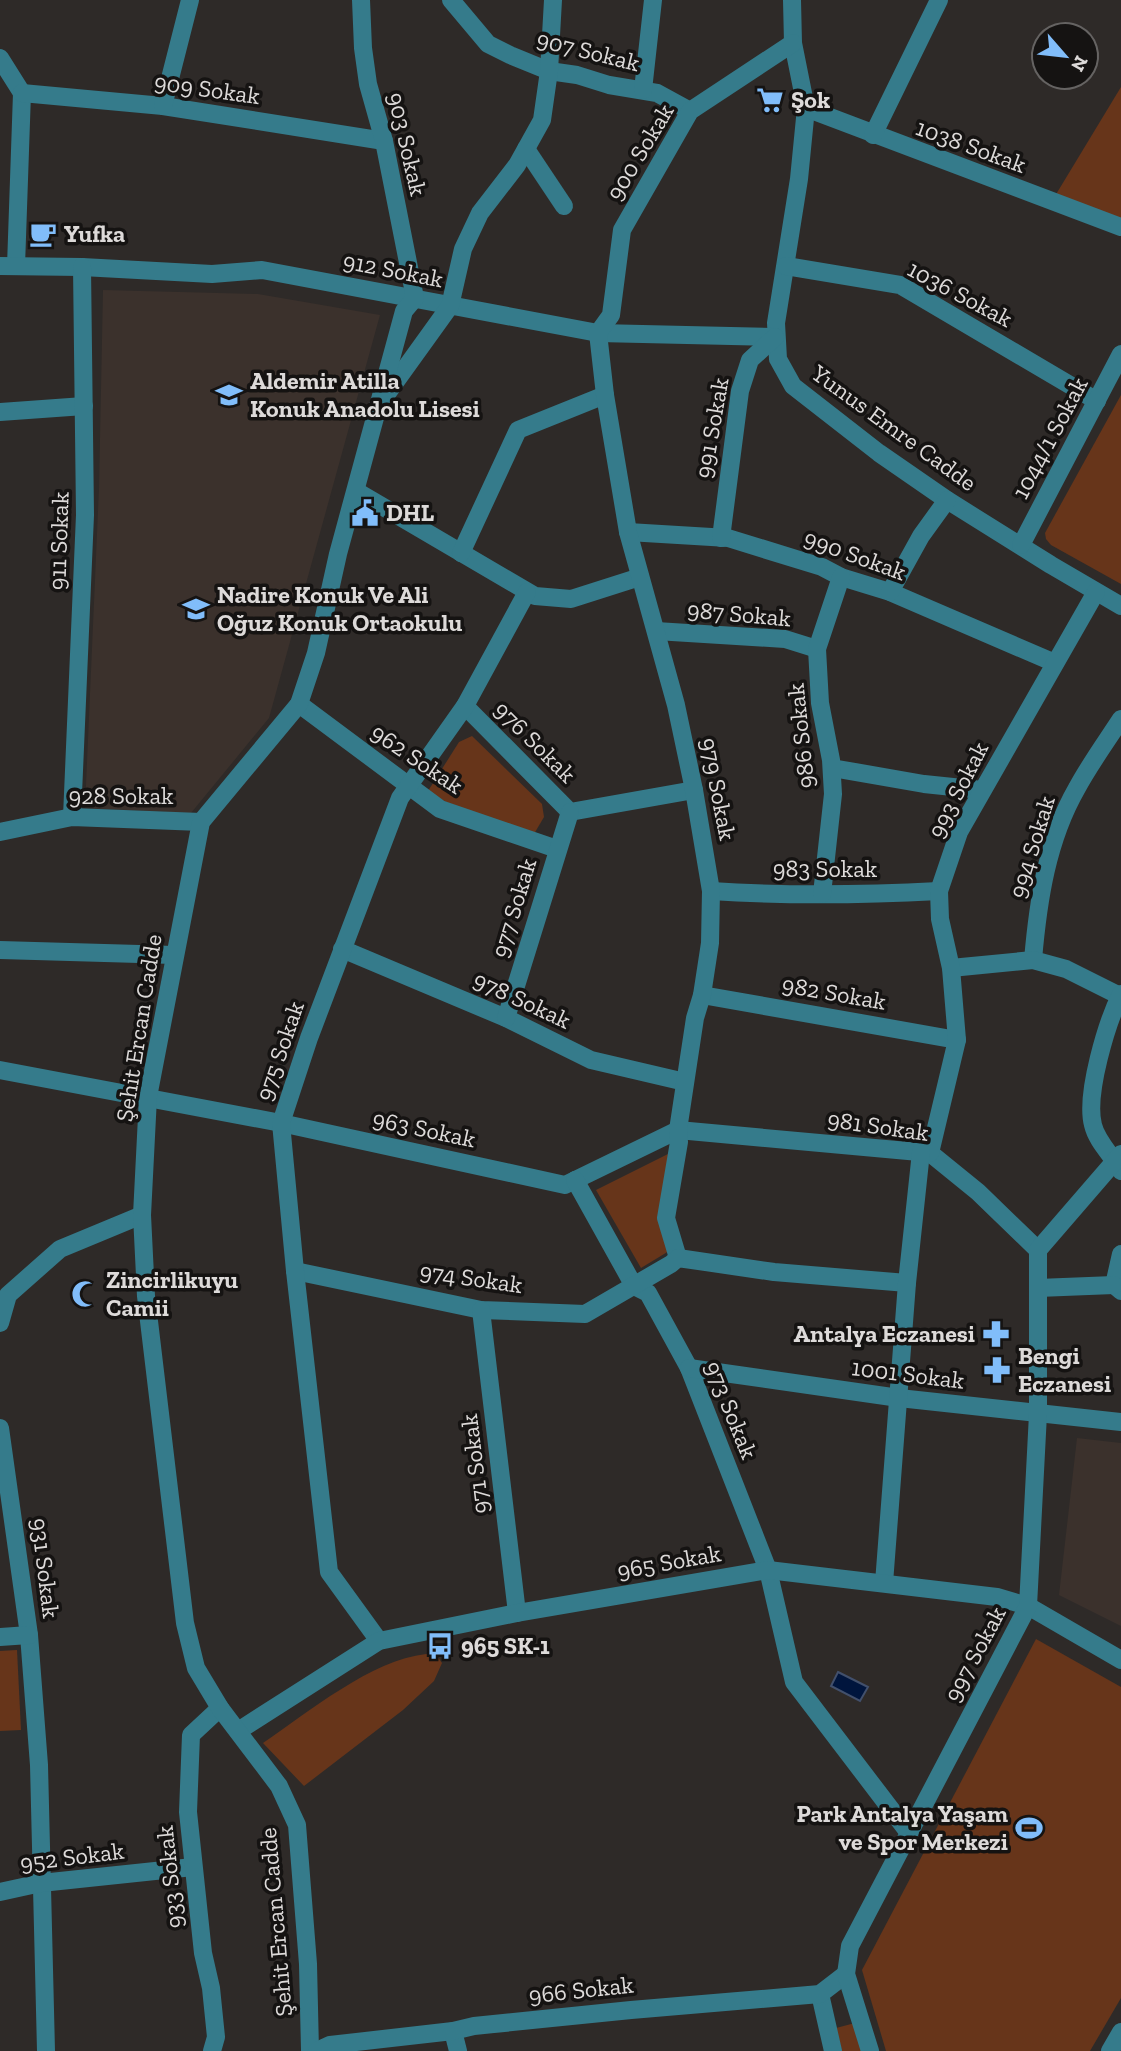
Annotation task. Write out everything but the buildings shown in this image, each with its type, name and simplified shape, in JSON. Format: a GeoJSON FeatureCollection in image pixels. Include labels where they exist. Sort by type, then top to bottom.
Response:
{"type":"FeatureCollection","features":[{"type":"Feature","properties":{"kind":"street"},"geometry":{"type":"LineString","coordinates":[[163,106],[190,0]]}},
{"type":"Feature","properties":{"kind":"street","name":"903 Sokak"},"geometry":{"type":"LineString","coordinates":[[361,0],[368,84],[384,141],[415,298]]}},
{"type":"Feature","properties":{"kind":"street","name":"907 Sokak"},"geometry":{"type":"LineString","coordinates":[[451,0],[488,44],[549,71],[657,93],[690,111]]}},
{"type":"Feature","properties":{"kind":"street","name":"Şehit Ercan Cadde"},"geometry":{"type":"LineString","coordinates":[[380,404],[450,306],[463,249],[480,213],[517,165],[542,120],[549,71],[553,0]]}},
{"type":"Feature","properties":{"kind":"street"},"geometry":{"type":"LineString","coordinates":[[643,90],[653,0]]}},
{"type":"Feature","properties":{"kind":"street","name":"Yunus Emre Cadde"},"geometry":{"type":"LineString","coordinates":[[792,0],[793,43],[806,108],[799,178],[775,337],[778,359],[793,386],[879,453],[947,500],[1121,606]]}},
{"type":"Feature","properties":{"kind":"street"},"geometry":{"type":"LineString","coordinates":[[873,135],[940,0]]}},
{"type":"Feature","properties":{"kind":"street","name":"900 Sokak"},"geometry":{"type":"LineString","coordinates":[[598,333],[611,315],[622,230],[690,111],[793,43]]}},
{"type":"Feature","properties":{"kind":"street"},"geometry":{"type":"LineString","coordinates":[[0,58],[22,93],[8,266]]}},
{"type":"Feature","properties":{"kind":"street","name":"909 Sokak"},"geometry":{"type":"LineString","coordinates":[[22,93],[163,106],[384,141]]}},
{"type":"Feature","properties":{"kind":"street","name":"1038 Sokak"},"geometry":{"type":"LineString","coordinates":[[806,108],[1121,227]]}},
{"type":"Feature","properties":{"kind":"street"},"geometry":{"type":"LineString","coordinates":[[526,149],[564,206]]}},
{"type":"Feature","properties":{"kind":"street","name":"912 Sokak"},"geometry":{"type":"LineString","coordinates":[[8,266],[212,274],[262,270],[598,333],[775,337]]}},
{"type":"Feature","properties":{"kind":"street","name":"1036 Sokak"},"geometry":{"type":"LineString","coordinates":[[786,266],[900,285],[1097,401]]}},
{"type":"Feature","properties":{"kind":"street","name":"911 Sokak"},"geometry":{"type":"LineString","coordinates":[[72,817],[85,515],[82,267]]}},
{"type":"Feature","properties":{"kind":"street","name":"Şehit Ercan Cadde"},"geometry":{"type":"LineString","coordinates":[[310,2051],[307,1952],[297,1825],[279,1786],[220,1708],[196,1668],[185,1623],[146,1296],[142,1215],[148,1097],[201,822],[299,704],[316,653],[338,554],[404,311],[415,298]]}},
{"type":"Feature","properties":{"kind":"street","name":"979 Sokak"},"geometry":{"type":"LineString","coordinates":[[598,333],[605,395],[628,532],[676,705],[711,891],[710,943],[702,995],[695,1018],[666,1218],[678,1258]]}},
{"type":"Feature","properties":{"kind":"street","name":"991 Sokak"},"geometry":{"type":"LineString","coordinates":[[721,538],[740,391],[750,360],[775,337]]}},
{"type":"Feature","properties":{"kind":"street","name":"1044/1 Sokak"},"geometry":{"type":"LineString","coordinates":[[1021,545],[1121,354]]}},
{"type":"Feature","properties":{"kind":"street"},"geometry":{"type":"LineString","coordinates":[[461,553],[518,430],[605,395]]}},
{"type":"Feature","properties":{"kind":"street"},"geometry":{"type":"LineString","coordinates":[[0,412],[84,406]]}},
{"type":"Feature","properties":{"kind":"street"},"geometry":{"type":"LineString","coordinates":[[356,491],[535,596],[571,599],[640,577]]}},
{"type":"Feature","properties":{"kind":"street"},"geometry":{"type":"LineString","coordinates":[[890,592],[921,536],[947,500]]}},
{"type":"Feature","properties":{"kind":"street","name":"990 Sokak"},"geometry":{"type":"LineString","coordinates":[[628,532],[721,538],[822,567],[841,577],[890,592],[1055,663]]}},
{"type":"Feature","properties":{"kind":"street","name":"986 Sokak"},"geometry":{"type":"LineString","coordinates":[[822,894],[833,794],[829,741],[820,703],[817,649],[841,577]]}},
{"type":"Feature","properties":{"kind":"street","name":"975 Sokak"},"geometry":{"type":"LineString","coordinates":[[379,1641],[329,1572],[281,1123],[342,949],[400,798],[465,706],[527,592]]}},
{"type":"Feature","properties":{"kind":"street","name":"993 Sokak"},"geometry":{"type":"LineString","coordinates":[[884,1583],[907,1283],[925,1152],[957,1040],[951,968],[940,919],[939,891],[959,832],[1096,592]]}},
{"type":"Feature","properties":{"kind":"street","name":"987 Sokak"},"geometry":{"type":"LineString","coordinates":[[656,631],[785,639],[817,649]]}},
{"type":"Feature","properties":{"kind":"street","name":"962 Sokak"},"geometry":{"type":"LineString","coordinates":[[299,704],[440,809],[557,849]]}},
{"type":"Feature","properties":{"kind":"street","name":"976 Sokak"},"geometry":{"type":"LineString","coordinates":[[465,706],[570,812],[694,790]]}},
{"type":"Feature","properties":{"kind":"street","name":"994 Sokak"},"geometry":{"type":"LineString","coordinates":[[1033,960],[1042,881],[1058,831],[1076,790],[1121,719]]}},
{"type":"Feature","properties":{"kind":"street"},"geometry":{"type":"LineString","coordinates":[[832,768],[924,784],[982,790]]}},
{"type":"Feature","properties":{"kind":"street","name":"977 Sokak"},"geometry":{"type":"LineString","coordinates":[[506,1018],[570,812]]}},
{"type":"Feature","properties":{"kind":"street","name":"928 Sokak"},"geometry":{"type":"LineString","coordinates":[[0,832],[72,817],[201,822]]}},
{"type":"Feature","properties":{"kind":"street","name":"983 Sokak"},"geometry":{"type":"LineString","coordinates":[[711,891],[765,894],[939,891]]}},
{"type":"Feature","properties":{"kind":"street","name":"978 Sokak"},"geometry":{"type":"LineString","coordinates":[[342,949],[506,1018],[591,1060],[685,1082]]}},
{"type":"Feature","properties":{"kind":"street"},"geometry":{"type":"LineString","coordinates":[[0,950],[174,955]]}},
{"type":"Feature","properties":{"kind":"street"},"geometry":{"type":"LineString","coordinates":[[951,968],[1033,960],[1066,969],[1120,995],[1101,1052],[1093,1097],[1093,1124],[1104,1147],[1119,1162],[1038,1250]]}},
{"type":"Feature","properties":{"kind":"street","name":"982 Sokak"},"geometry":{"type":"LineString","coordinates":[[702,995],[957,1040]]}},
{"type":"Feature","properties":{"kind":"street","name":"963 Sokak"},"geometry":{"type":"LineString","coordinates":[[0,1069],[281,1123],[565,1185],[678,1130]]}},
{"type":"Feature","properties":{"kind":"street","name":"981 Sokak"},"geometry":{"type":"LineString","coordinates":[[678,1130],[925,1152],[978,1192],[1038,1250]]}},
{"type":"Feature","properties":{"kind":"street","name":"973 Sokak"},"geometry":{"type":"LineString","coordinates":[[575,1180],[634,1286],[648,1293],[689,1368],[768,1570],[794,1682],[909,1833]]}},
{"type":"Feature","properties":{"kind":"street"},"geometry":{"type":"LineString","coordinates":[[0,1323],[8,1295],[60,1249],[142,1215]]}},
{"type":"Feature","properties":{"kind":"street","name":"997 Sokak"},"geometry":{"type":"LineString","coordinates":[[870,2051],[846,1974],[850,1946],[1028,1606],[1038,1414],[1038,1250]]}},
{"type":"Feature","properties":{"kind":"street"},"geometry":{"type":"LineString","coordinates":[[1038,1288],[1118,1288],[1121,1254]]}},
{"type":"Feature","properties":{"kind":"street"},"geometry":{"type":"LineString","coordinates":[[678,1258],[774,1272],[907,1283]]}},
{"type":"Feature","properties":{"kind":"street","name":"974 Sokak"},"geometry":{"type":"LineString","coordinates":[[295,1270],[481,1310],[585,1314],[678,1258]]}},
{"type":"Feature","properties":{"kind":"street","name":"971 Sokak"},"geometry":{"type":"LineString","coordinates":[[481,1310],[517,1614]]}},
{"type":"Feature","properties":{"kind":"street","name":"1001 Sokak"},"geometry":{"type":"LineString","coordinates":[[689,1368],[899,1398],[1121,1422]]}},
{"type":"Feature","properties":{"kind":"street","name":"931 Sokak"},"geometry":{"type":"LineString","coordinates":[[0,1428],[29,1634],[39,1765],[46,2051]]}},
{"type":"Feature","properties":{"kind":"street","name":"965 Sokak"},"geometry":{"type":"LineString","coordinates":[[239,1731],[379,1641],[768,1570],[997,1597],[1028,1606],[1121,1660]]}},
{"type":"Feature","properties":{"kind":"street"},"geometry":{"type":"LineString","coordinates":[[0,1637],[29,1634]]}},
{"type":"Feature","properties":{"kind":"street","name":"933 Sokak"},"geometry":{"type":"LineString","coordinates":[[212,2051],[216,2037],[211,1988],[203,1953],[188,1812],[191,1735],[220,1708]]}},
{"type":"Feature","properties":{"kind":"street","name":"952 Sokak"},"geometry":{"type":"LineString","coordinates":[[0,1892],[41,1884],[193,1867]]}},
{"type":"Feature","properties":{"kind":"street"},"geometry":{"type":"LineString","coordinates":[[833,2051],[820,1994],[846,1974]]}},
{"type":"Feature","properties":{"kind":"street","name":"966 Sokak"},"geometry":{"type":"LineString","coordinates":[[317,2051],[330,2045],[453,2031],[474,2026],[820,1994]]}},
{"type":"Feature","properties":{"kind":"street"},"geometry":{"type":"LineString","coordinates":[[453,2031],[458,2051]]}},
{"type":"Feature","properties":{"kind":"street"},"geometry":{"type":"LineString","coordinates":[[1110,2051],[1121,2032]]}},
{"type":"Feature","properties":{"kind":"shaded area"},"geometry":{"type":"Polygon","coordinates":[[[1121,87],[1121,222],[1055,196],[1121,87]]]}},
{"type":"Feature","properties":{"kind":"shaded area"},"geometry":{"type":"Polygon","coordinates":[[[103,290],[258,294],[380,315],[269,718],[191,813],[85,808],[99,488],[103,290]]]}},
{"type":"Feature","properties":{"kind":"shaded area"},"geometry":{"type":"Polygon","coordinates":[[[1121,395],[1121,584],[1051,545],[1045,533],[1121,395]]]}},
{"type":"Feature","properties":{"kind":"shaded area"},"geometry":{"type":"Polygon","coordinates":[[[472,736],[542,804],[544,817],[534,834],[446,802],[428,791],[459,742],[472,736]]]}},
{"type":"Feature","properties":{"kind":"shaded area"},"geometry":{"type":"Polygon","coordinates":[[[672,1152],[669,1251],[641,1268],[596,1190],[672,1152]]]}},
{"type":"Feature","properties":{"kind":"shaded area"},"geometry":{"type":"Polygon","coordinates":[[[1077,1438],[1121,1443],[1121,1626],[1059,1595],[1077,1438]]]}},
{"type":"Feature","properties":{"kind":"shaded area","name":"Park Antalya Yaşam ve Spor Merkezi"},"geometry":{"type":"Polygon","coordinates":[[[1036,1639],[1121,1687],[1121,1998],[1090,2051],[886,2051],[862,1970],[1036,1639]]]}},
{"type":"Feature","properties":{"kind":"shaded area"},"geometry":{"type":"Polygon","coordinates":[[[17,1650],[21,1730],[0,1731],[0,1651],[17,1650]]]}},
{"type":"Feature","properties":{"kind":"shaded area"},"geometry":{"type":"Polygon","coordinates":[[[426,1654],[437,1656],[442,1663],[434,1681],[403,1710],[304,1786],[263,1743],[362,1677],[405,1658],[426,1654]]]}},
{"type":"Feature","properties":{"kind":"shaded area"},"geometry":{"type":"Polygon","coordinates":[[[855,2023],[863,2051],[842,2051],[836,2028],[855,2023]]]}},
{"type":"Feature","properties":{"kind":"water"},"geometry":{"type":"Polygon","coordinates":[[[838,1672],[868,1687],[860,1701],[831,1686],[838,1672]]]}},
{"type":"Feature","properties":{"kind":"place","name":"Şok"},"geometry":{"type":"Point","coordinates":[770,100]}},
{"type":"Feature","properties":{"kind":"place","name":"Yufka"},"geometry":{"type":"Point","coordinates":[43,234]}},
{"type":"Feature","properties":{"kind":"place","name":"Aldemir Atilla Konuk Anadolu Lisesi"},"geometry":{"type":"Point","coordinates":[229,395]}},
{"type":"Feature","properties":{"kind":"place","name":"DHL"},"geometry":{"type":"Point","coordinates":[365,513]}},
{"type":"Feature","properties":{"kind":"place","name":"Nadire Konuk Ve Ali Oğuz Konuk Ortaokulu"},"geometry":{"type":"Point","coordinates":[196,609]}},
{"type":"Feature","properties":{"kind":"place","name":"Zincirlikuyu Camii"},"geometry":{"type":"Point","coordinates":[85,1294]}},
{"type":"Feature","properties":{"kind":"place","name":"Antalya Eczanesi"},"geometry":{"type":"Point","coordinates":[996,1334]}},
{"type":"Feature","properties":{"kind":"place","name":"Bengi Eczanesi"},"geometry":{"type":"Point","coordinates":[997,1370]}},
{"type":"Feature","properties":{"kind":"place","name":"965 SK-1"},"geometry":{"type":"Point","coordinates":[440,1646]}},
{"type":"Feature","properties":{"kind":"place","name":"Park Antalya Yaşam ve Spor Merkezi"},"geometry":{"type":"Point","coordinates":[1029,1828]}}]}
